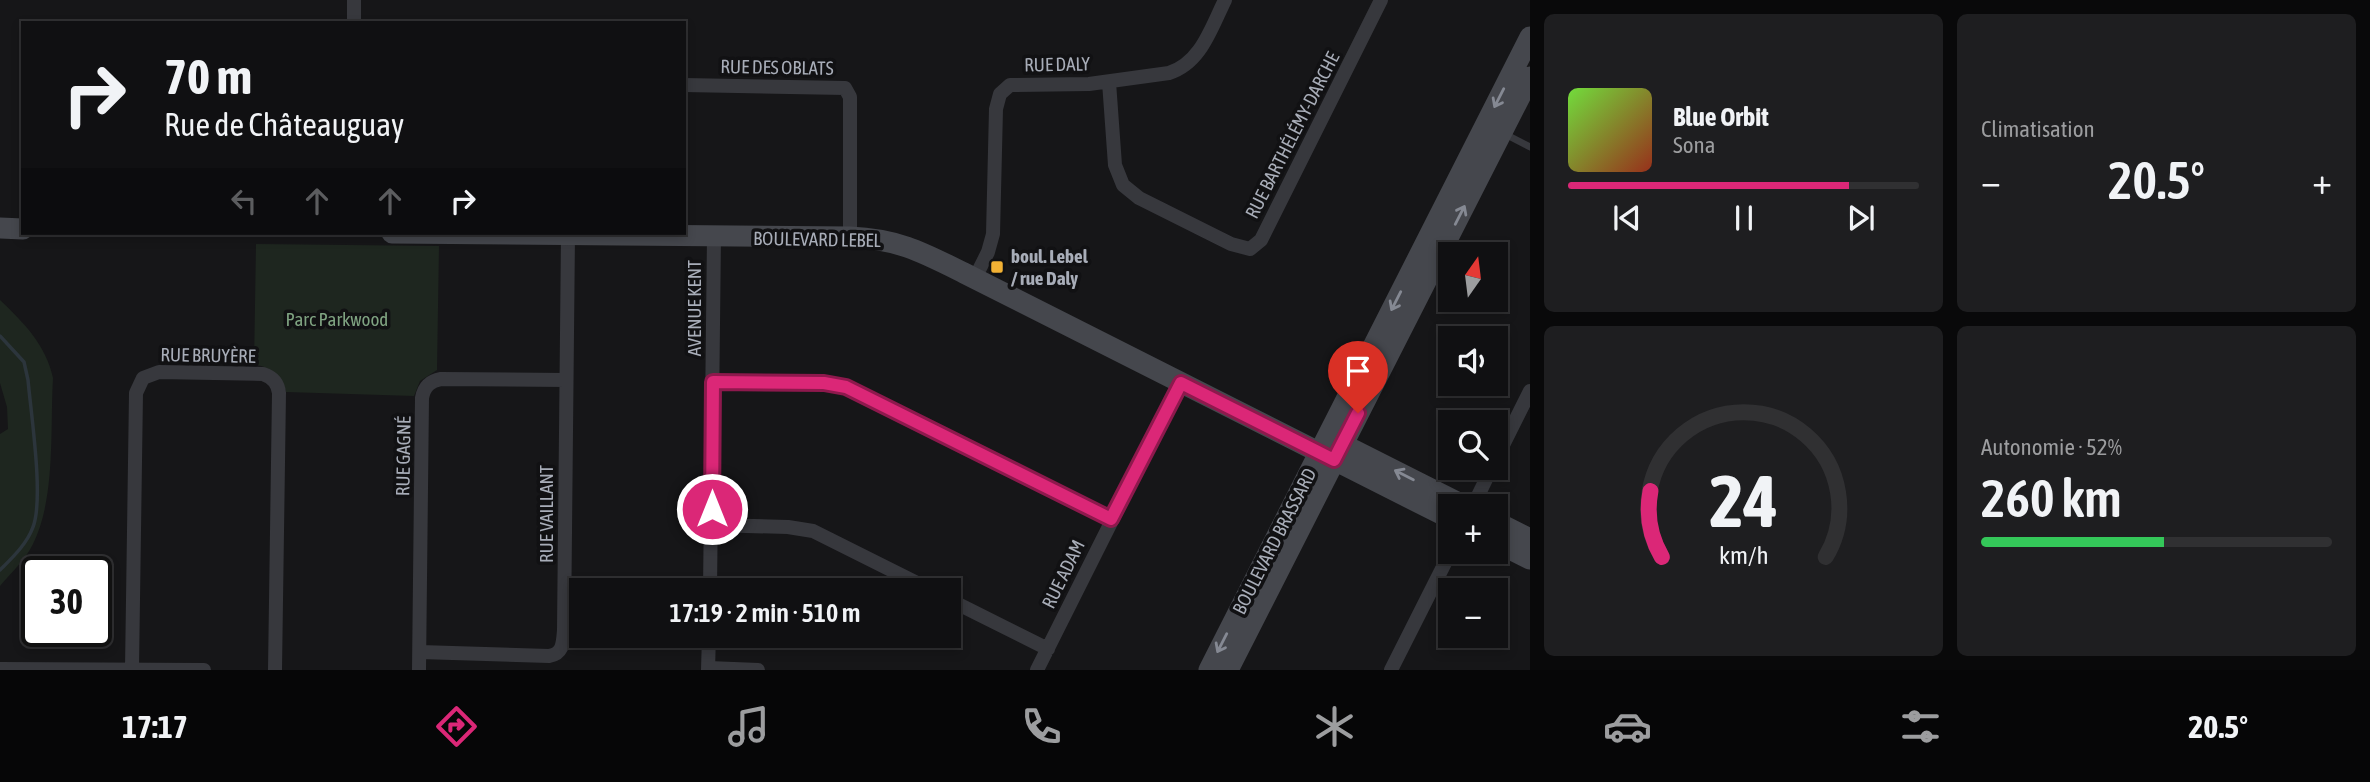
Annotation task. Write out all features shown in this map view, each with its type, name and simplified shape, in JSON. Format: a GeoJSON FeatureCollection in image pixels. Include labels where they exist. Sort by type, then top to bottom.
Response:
{"type":"FeatureCollection","features":[{"type":"Feature","properties":{"kind":"street"},"geometry":{"type":"LineString","coordinates":[[354,0],[354,21]]}},
{"type":"Feature","properties":{"kind":"street","name":"RUE DALY"},"geometry":{"type":"LineString","coordinates":[[975,278],[988,252],[994,227],[996,109],[1000,94],[1016,84],[1071,85],[1109,82],[1169,73],[1185,67],[1200,51],[1225,0]]}},
{"type":"Feature","properties":{"kind":"street","name":"RUE BARTHÉLÉMY-DARCHE"},"geometry":{"type":"LineString","coordinates":[[1109,82],[1115,165],[1123,185],[1139,198],[1231,244],[1250,249],[1261,240],[1381,0]]}},
{"type":"Feature","properties":{"kind":"street","name":"BOULEVARD BRASSARD"},"geometry":{"type":"LineString","coordinates":[[1228,670],[1331,454],[1493,129],[1530,37]]}},
{"type":"Feature","properties":{"kind":"street","name":"BOULEVARD BRASSARD"},"geometry":{"type":"LineString","coordinates":[[1493,129],[1530,77]]}},
{"type":"Feature","properties":{"kind":"street","name":"RUE DES OBLATS"},"geometry":{"type":"LineString","coordinates":[[686,85],[845,88],[850,103],[850,237]]}},
{"type":"Feature","properties":{"kind":"street"},"geometry":{"type":"LineString","coordinates":[[0,228],[21,229]]}},
{"type":"Feature","properties":{"kind":"street","name":"RUE VAILLANT"},"geometry":{"type":"LineString","coordinates":[[420,652],[549,656],[562,649],[568,235]]}},
{"type":"Feature","properties":{"kind":"street","name":"BOULEVARD LEBEL"},"geometry":{"type":"LineString","coordinates":[[641,235],[850,237],[901,243],[1181,383],[1331,454],[1438,512]]}},
{"type":"Feature","properties":{"kind":"street","name":"AVENUE KENT"},"geometry":{"type":"LineString","coordinates":[[710,578],[714,236]]}},
{"type":"Feature","properties":{"kind":"street","name":"RUE BRUYÈRE"},"geometry":{"type":"LineString","coordinates":[[132,669],[136,393],[143,378],[159,372],[263,374],[277,385],[275,670]]}},
{"type":"Feature","properties":{"kind":"street","name":"RUE GAGNÉ"},"geometry":{"type":"LineString","coordinates":[[419,670],[422,398],[426,388],[434,380],[441,379],[566,380]]}},
{"type":"Feature","properties":{"kind":"street"},"geometry":{"type":"LineString","coordinates":[[713,382],[824,383],[846,387],[1111,519]]}},
{"type":"Feature","properties":{"kind":"street","name":"RUE ADAM"},"geometry":{"type":"LineString","coordinates":[[1037,670],[1181,383]]}},
{"type":"Feature","properties":{"kind":"street"},"geometry":{"type":"LineString","coordinates":[[1508,435],[1530,391]]}},
{"type":"Feature","properties":{"kind":"street","name":"BOULEVARD LEBEL"},"geometry":{"type":"LineString","coordinates":[[1331,454],[1354,450],[1441,494]]}},
{"type":"Feature","properties":{"kind":"street","name":"BOULEVARD BRASSARD"},"geometry":{"type":"LineString","coordinates":[[1209,670],[1331,454]]}},
{"type":"Feature","properties":{"kind":"street"},"geometry":{"type":"LineString","coordinates":[[711,525],[788,527],[813,531],[907,578]]}},
{"type":"Feature","properties":{"kind":"street"},"geometry":{"type":"LineString","coordinates":[[1508,528],[1530,539]]}},
{"type":"Feature","properties":{"kind":"street"},"geometry":{"type":"LineString","coordinates":[[1508,548],[1530,559]]}},
{"type":"Feature","properties":{"kind":"street"},"geometry":{"type":"LineString","coordinates":[[1391,670],[1444,564]]}},
{"type":"Feature","properties":{"kind":"street"},"geometry":{"type":"LineString","coordinates":[[961,606],[1048,649]]}},
{"type":"Feature","properties":{"kind":"street"},"geometry":{"type":"LineString","coordinates":[[709,648],[708,669],[758,670]]}},
{"type":"Feature","properties":{"kind":"street"},"geometry":{"type":"LineString","coordinates":[[0,668],[204,670]]}},
{"type":"Feature","properties":{"kind":"lane"},"geometry":{"type":"LineString","coordinates":[[1493,129],[1530,147]]}},
{"type":"Feature","properties":{"kind":"green space","name":"Parc Parkwood"},"geometry":{"type":"Polygon","coordinates":[[[256,244],[439,246],[437,370],[420,381],[414,396],[286,392],[275,373],[266,367],[254,365],[256,244]]]}},
{"type":"Feature","properties":{"kind":"green space"},"geometry":{"type":"Polygon","coordinates":[[[0,300],[39,345],[53,378],[49,484],[40,526],[26,555],[21,556],[21,562],[0,586],[0,434],[8,429],[7,407],[0,383],[0,300]]]}},
{"type":"Feature","properties":{"kind":"waterway"},"geometry":{"type":"LineString","coordinates":[[0,336],[24,362],[37,477],[33,527],[19,550],[0,570]]}},
{"type":"Feature","properties":{"kind":"place","name":"boul. Lebel / rue Daly"},"geometry":{"type":"Point","coordinates":[997,267]}},
{"type":"Feature","properties":{"kind":"route"},"geometry":{"type":"LineString","coordinates":[[712,509],[713,382],[824,383],[846,387],[1111,519],[1181,383],[1334,460],[1358,413]]}}]}
